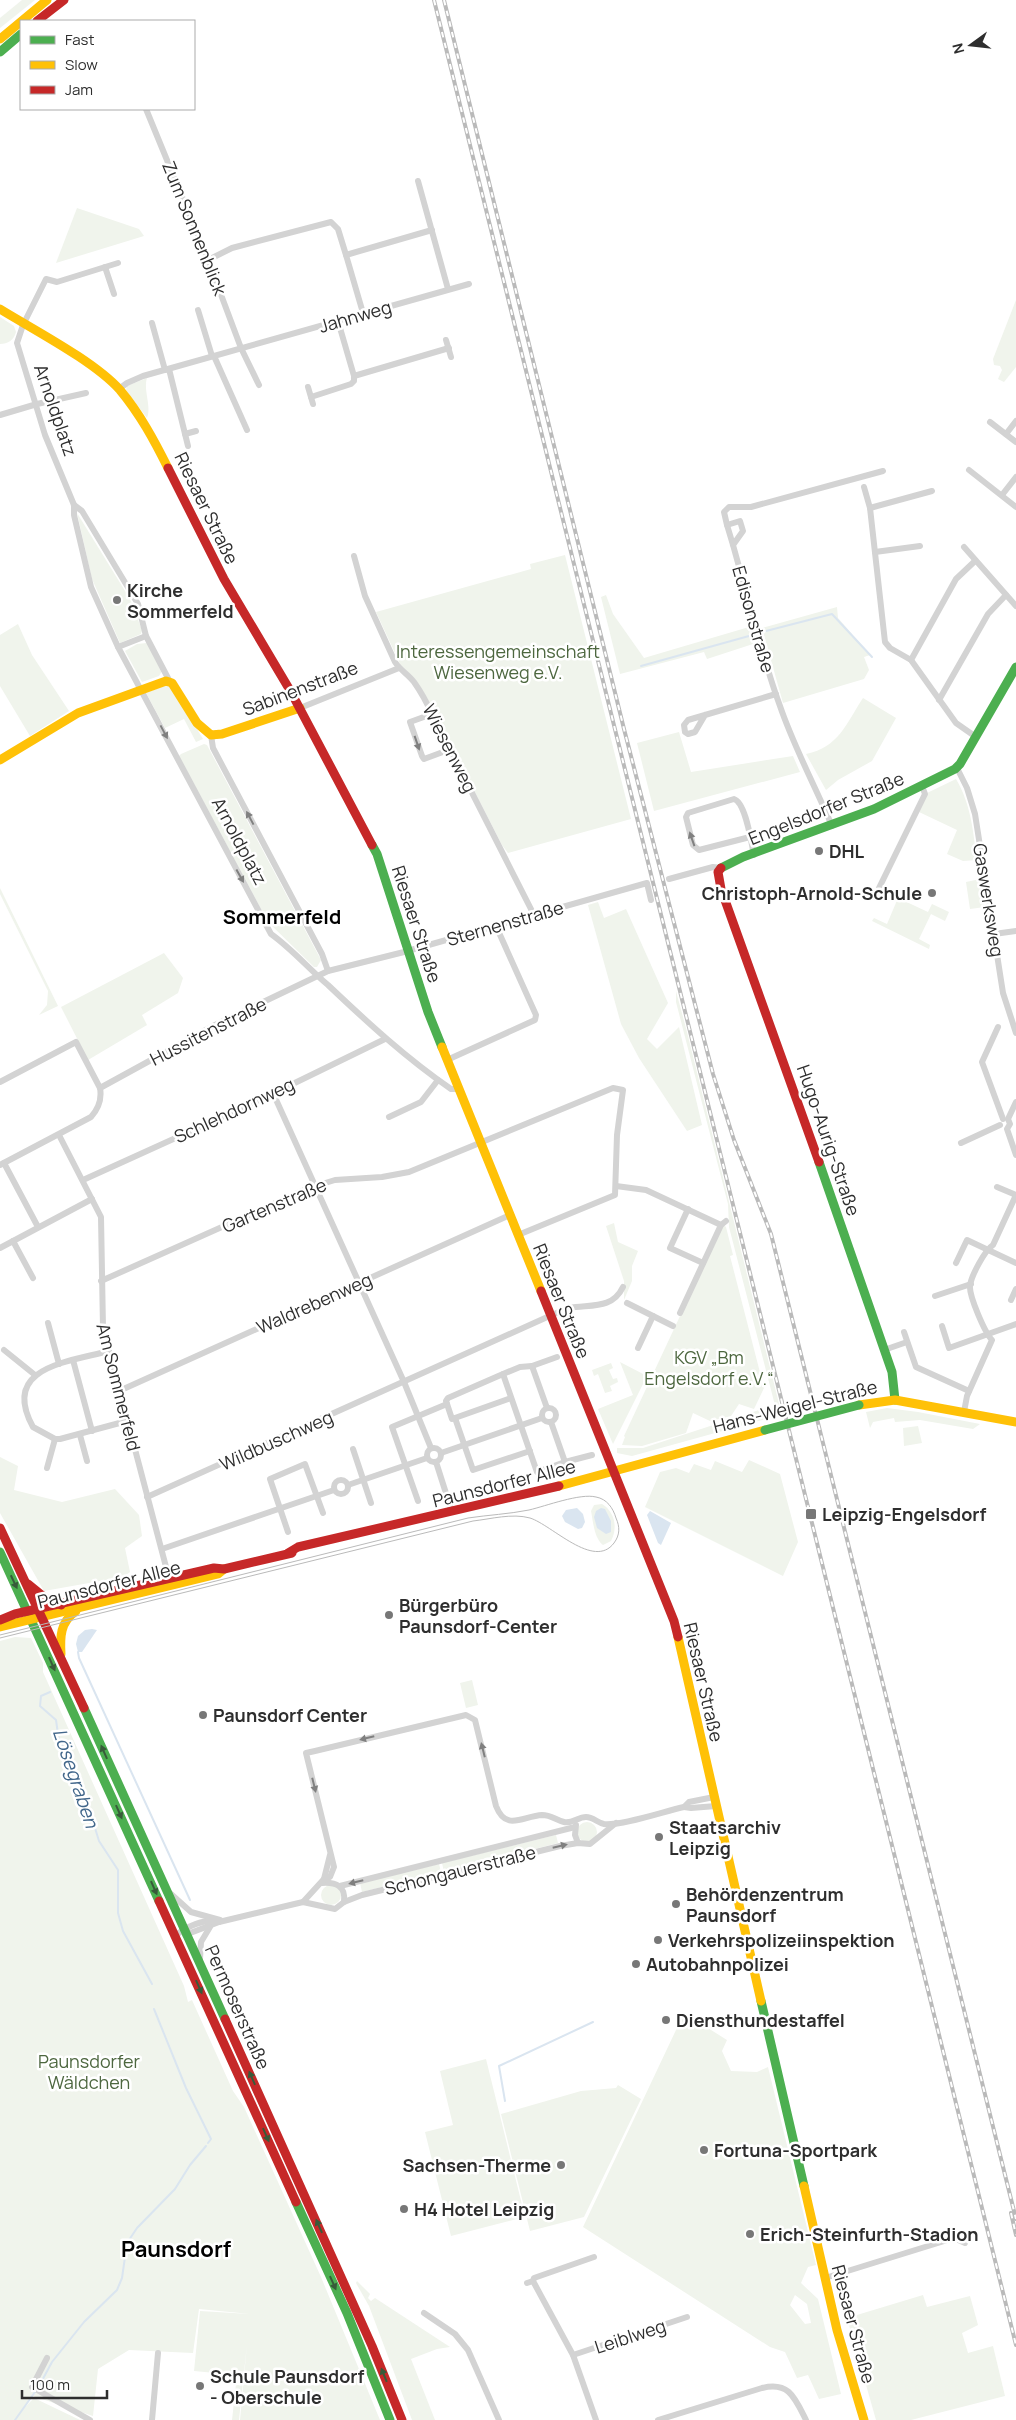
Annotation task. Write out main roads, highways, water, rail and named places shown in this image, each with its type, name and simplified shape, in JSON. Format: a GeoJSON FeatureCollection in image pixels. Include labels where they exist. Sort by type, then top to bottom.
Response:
{"type":"FeatureCollection","features":[{"type":"Feature","properties":{"kind":"main road"},"geometry":{"type":"LineString","coordinates":[[23,20],[47,0]]}},
{"type":"Feature","properties":{"kind":"main road"},"geometry":{"type":"LineString","coordinates":[[38,20],[64,0]]}},
{"type":"Feature","properties":{"kind":"main road"},"geometry":{"type":"LineString","coordinates":[[0,39],[20,22]]}},
{"type":"Feature","properties":{"kind":"main road"},"geometry":{"type":"LineString","coordinates":[[0,52],[20,35]]}},
{"type":"Feature","properties":{"kind":"main road","name":"Riesaer Straße"},"geometry":{"type":"LineString","coordinates":[[0,309],[96,369],[119,389],[148,427],[224,579],[300,708],[377,854],[428,1012],[674,1621],[825,2278],[844,2357],[864,2420]]}},
{"type":"Feature","properties":{"kind":"main road","name":"Engelsdorfer Straße"},"geometry":{"type":"LineString","coordinates":[[721,868],[726,863],[754,855],[832,826],[922,786],[957,768],[976,737],[984,728],[993,707],[1016,666]]}},
{"type":"Feature","properties":{"kind":"main road","name":"Arnoldplatz"},"geometry":{"type":"LineString","coordinates":[[0,760],[78,713],[169,680],[197,724],[211,735]]}},
{"type":"Feature","properties":{"kind":"main road","name":"Sabinenstraße"},"geometry":{"type":"LineString","coordinates":[[211,735],[222,734],[300,708]]}},
{"type":"Feature","properties":{"kind":"main road","name":"Hugo-Aurig-Straße"},"geometry":{"type":"LineString","coordinates":[[721,868],[725,894],[884,1350],[895,1387],[895,1400]]}},
{"type":"Feature","properties":{"kind":"main road","name":"Hans-Weigel-Straße"},"geometry":{"type":"LineString","coordinates":[[613,1472],[859,1405],[895,1400],[1016,1422]]}},
{"type":"Feature","properties":{"kind":"main road","name":"Paunsdorfer Allee"},"geometry":{"type":"LineString","coordinates":[[0,1620],[93,1605],[214,1568],[224,1569],[356,1539],[394,1529],[403,1524],[613,1472]]}},
{"type":"Feature","properties":{"kind":"main road","name":"Permoserstraße"},"geometry":{"type":"LineString","coordinates":[[0,1528],[42,1614],[200,1963],[372,2346],[402,2420]]}},
{"type":"Feature","properties":{"kind":"main road","name":"Permoserstraße"},"geometry":{"type":"LineString","coordinates":[[0,1552],[347,2313],[390,2420]]}},
{"type":"Feature","properties":{"kind":"main road","name":"Paunsdorfer Allee"},"geometry":{"type":"LineString","coordinates":[[42,1614],[60,1605],[170,1582]]}},
{"type":"Feature","properties":{"kind":"main road"},"geometry":{"type":"LineString","coordinates":[[28,1584],[44,1597],[60,1605]]}},
{"type":"Feature","properties":{"kind":"main road"},"geometry":{"type":"LineString","coordinates":[[61,1657],[60,1632],[67,1618],[74,1612],[93,1605]]}},
{"type":"Feature","properties":{"kind":"main road","name":"Paunsdorfer Allee"},"geometry":{"type":"LineString","coordinates":[[0,1627],[30,1616]]}},
{"type":"Feature","properties":{"kind":"waterway"},"geometry":{"type":"LineString","coordinates":[[766,631],[832,614],[872,657]]}},
{"type":"Feature","properties":{"kind":"waterway"},"geometry":{"type":"LineString","coordinates":[[641,666],[749,636]]}},
{"type":"Feature","properties":{"kind":"waterway"},"geometry":{"type":"LineString","coordinates":[[78,1652],[79,1658],[190,1900]]}},
{"type":"Feature","properties":{"kind":"waterway","name":"Lösegraben"},"geometry":{"type":"LineString","coordinates":[[50,1692],[41,1696],[40,1706],[56,1720],[59,1741],[67,1752],[73,1777],[81,1790],[80,1803],[87,1809],[86,1819],[95,1828],[99,1841],[118,1870],[118,1913],[123,1931],[152,1984]]}},
{"type":"Feature","properties":{"kind":"waterway","name":"Lösegraben"},"geometry":{"type":"LineString","coordinates":[[154,2009],[186,2088],[211,2139],[208,2143]]}},
{"type":"Feature","properties":{"kind":"waterway"},"geometry":{"type":"LineString","coordinates":[[505,2101],[499,2066],[593,2022]]}},
{"type":"Feature","properties":{"kind":"waterway","name":"Lösegraben"},"geometry":{"type":"LineString","coordinates":[[38,2388],[52,2362],[84,2322],[117,2290],[122,2278],[127,2243],[137,2228],[175,2189],[190,2165],[206,2146]]}},
{"type":"Feature","properties":{"kind":"waterway","name":"Lösegraben"},"geometry":{"type":"LineString","coordinates":[[15,2420],[35,2392]]}},
{"type":"Feature","properties":{"kind":"tram line"},"geometry":{"type":"LineString","coordinates":[[0,1635],[468,1518],[514,1513],[572,1498],[589,1496],[603,1500],[611,1507],[618,1525],[619,1531],[614,1543],[606,1550],[596,1551],[584,1549],[530,1518],[509,1516],[473,1521],[0,1638]]}},
{"type":"Feature","properties":{"kind":"railway"},"geometry":{"type":"LineString","coordinates":[[434,0],[1016,2345]]}},
{"type":"Feature","properties":{"kind":"railway"},"geometry":{"type":"LineString","coordinates":[[444,0],[624,729],[713,1074],[734,1140],[771,1234],[1016,2219]]}},
{"type":"Feature","properties":{"kind":"railway"},"geometry":{"type":"LineString","coordinates":[[1011,2213],[1016,2235]]}},
{"type":"Feature","properties":{"kind":"place","name":"Kirche Sommerfeld"},"geometry":{"type":"Point","coordinates":[117,600]}},
{"type":"Feature","properties":{"kind":"place","name":"DHL"},"geometry":{"type":"Point","coordinates":[819,851]}},
{"type":"Feature","properties":{"kind":"place","name":"Christoph-Arnold-Schule"},"geometry":{"type":"Point","coordinates":[932,893]}},
{"type":"Feature","properties":{"kind":"place","name":"Leipzig-Engelsdorf"},"geometry":{"type":"Point","coordinates":[811,1514]}},
{"type":"Feature","properties":{"kind":"place","name":"Bürgerbüro Paunsdorf-Center"},"geometry":{"type":"Point","coordinates":[389,1615]}},
{"type":"Feature","properties":{"kind":"place","name":"Paunsdorf Center"},"geometry":{"type":"Point","coordinates":[203,1715]}},
{"type":"Feature","properties":{"kind":"place","name":"Staatsarchiv Leipzig"},"geometry":{"type":"Point","coordinates":[659,1837]}},
{"type":"Feature","properties":{"kind":"place","name":"Behördenzentrum Paunsdorf"},"geometry":{"type":"Point","coordinates":[676,1904]}},
{"type":"Feature","properties":{"kind":"place","name":"Verkehrspolizeiinspektion"},"geometry":{"type":"Point","coordinates":[658,1940]}},
{"type":"Feature","properties":{"kind":"place","name":"Autobahnpolizei"},"geometry":{"type":"Point","coordinates":[636,1964]}},
{"type":"Feature","properties":{"kind":"place","name":"Diensthundestaffel"},"geometry":{"type":"Point","coordinates":[666,2020]}},
{"type":"Feature","properties":{"kind":"place","name":"Fortuna-Sportpark"},"geometry":{"type":"Point","coordinates":[704,2150]}},
{"type":"Feature","properties":{"kind":"place","name":"Sachsen-Therme"},"geometry":{"type":"Point","coordinates":[561,2165]}},
{"type":"Feature","properties":{"kind":"place","name":"H4 Hotel Leipzig"},"geometry":{"type":"Point","coordinates":[404,2209]}},
{"type":"Feature","properties":{"kind":"place","name":"Erich-Steinfurth-Stadion"},"geometry":{"type":"Point","coordinates":[750,2234]}},
{"type":"Feature","properties":{"kind":"place","name":"Schule Paunsdorf - Oberschule"},"geometry":{"type":"Point","coordinates":[200,2386]}},
{"type":"Feature","properties":{"kind":"district","name":"Sommerfeld"},"geometry":{"type":"Point","coordinates":[282,916]}},
{"type":"Feature","properties":{"kind":"district","name":"Paunsdorf"},"geometry":{"type":"Point","coordinates":[176,2249]}},
{"type":"Feature","properties":{"kind":"park label","name":"Interessengemeinschaft Wiesenweg e.V."},"geometry":{"type":"Point","coordinates":[498,661]}},
{"type":"Feature","properties":{"kind":"park label","name":"KGV „Bm Engelsdorf e.V.“"},"geometry":{"type":"Point","coordinates":[709,1367]}},
{"type":"Feature","properties":{"kind":"park label","name":"Paunsdorfer Wäldchen"},"geometry":{"type":"Point","coordinates":[89,2071]}}]}
